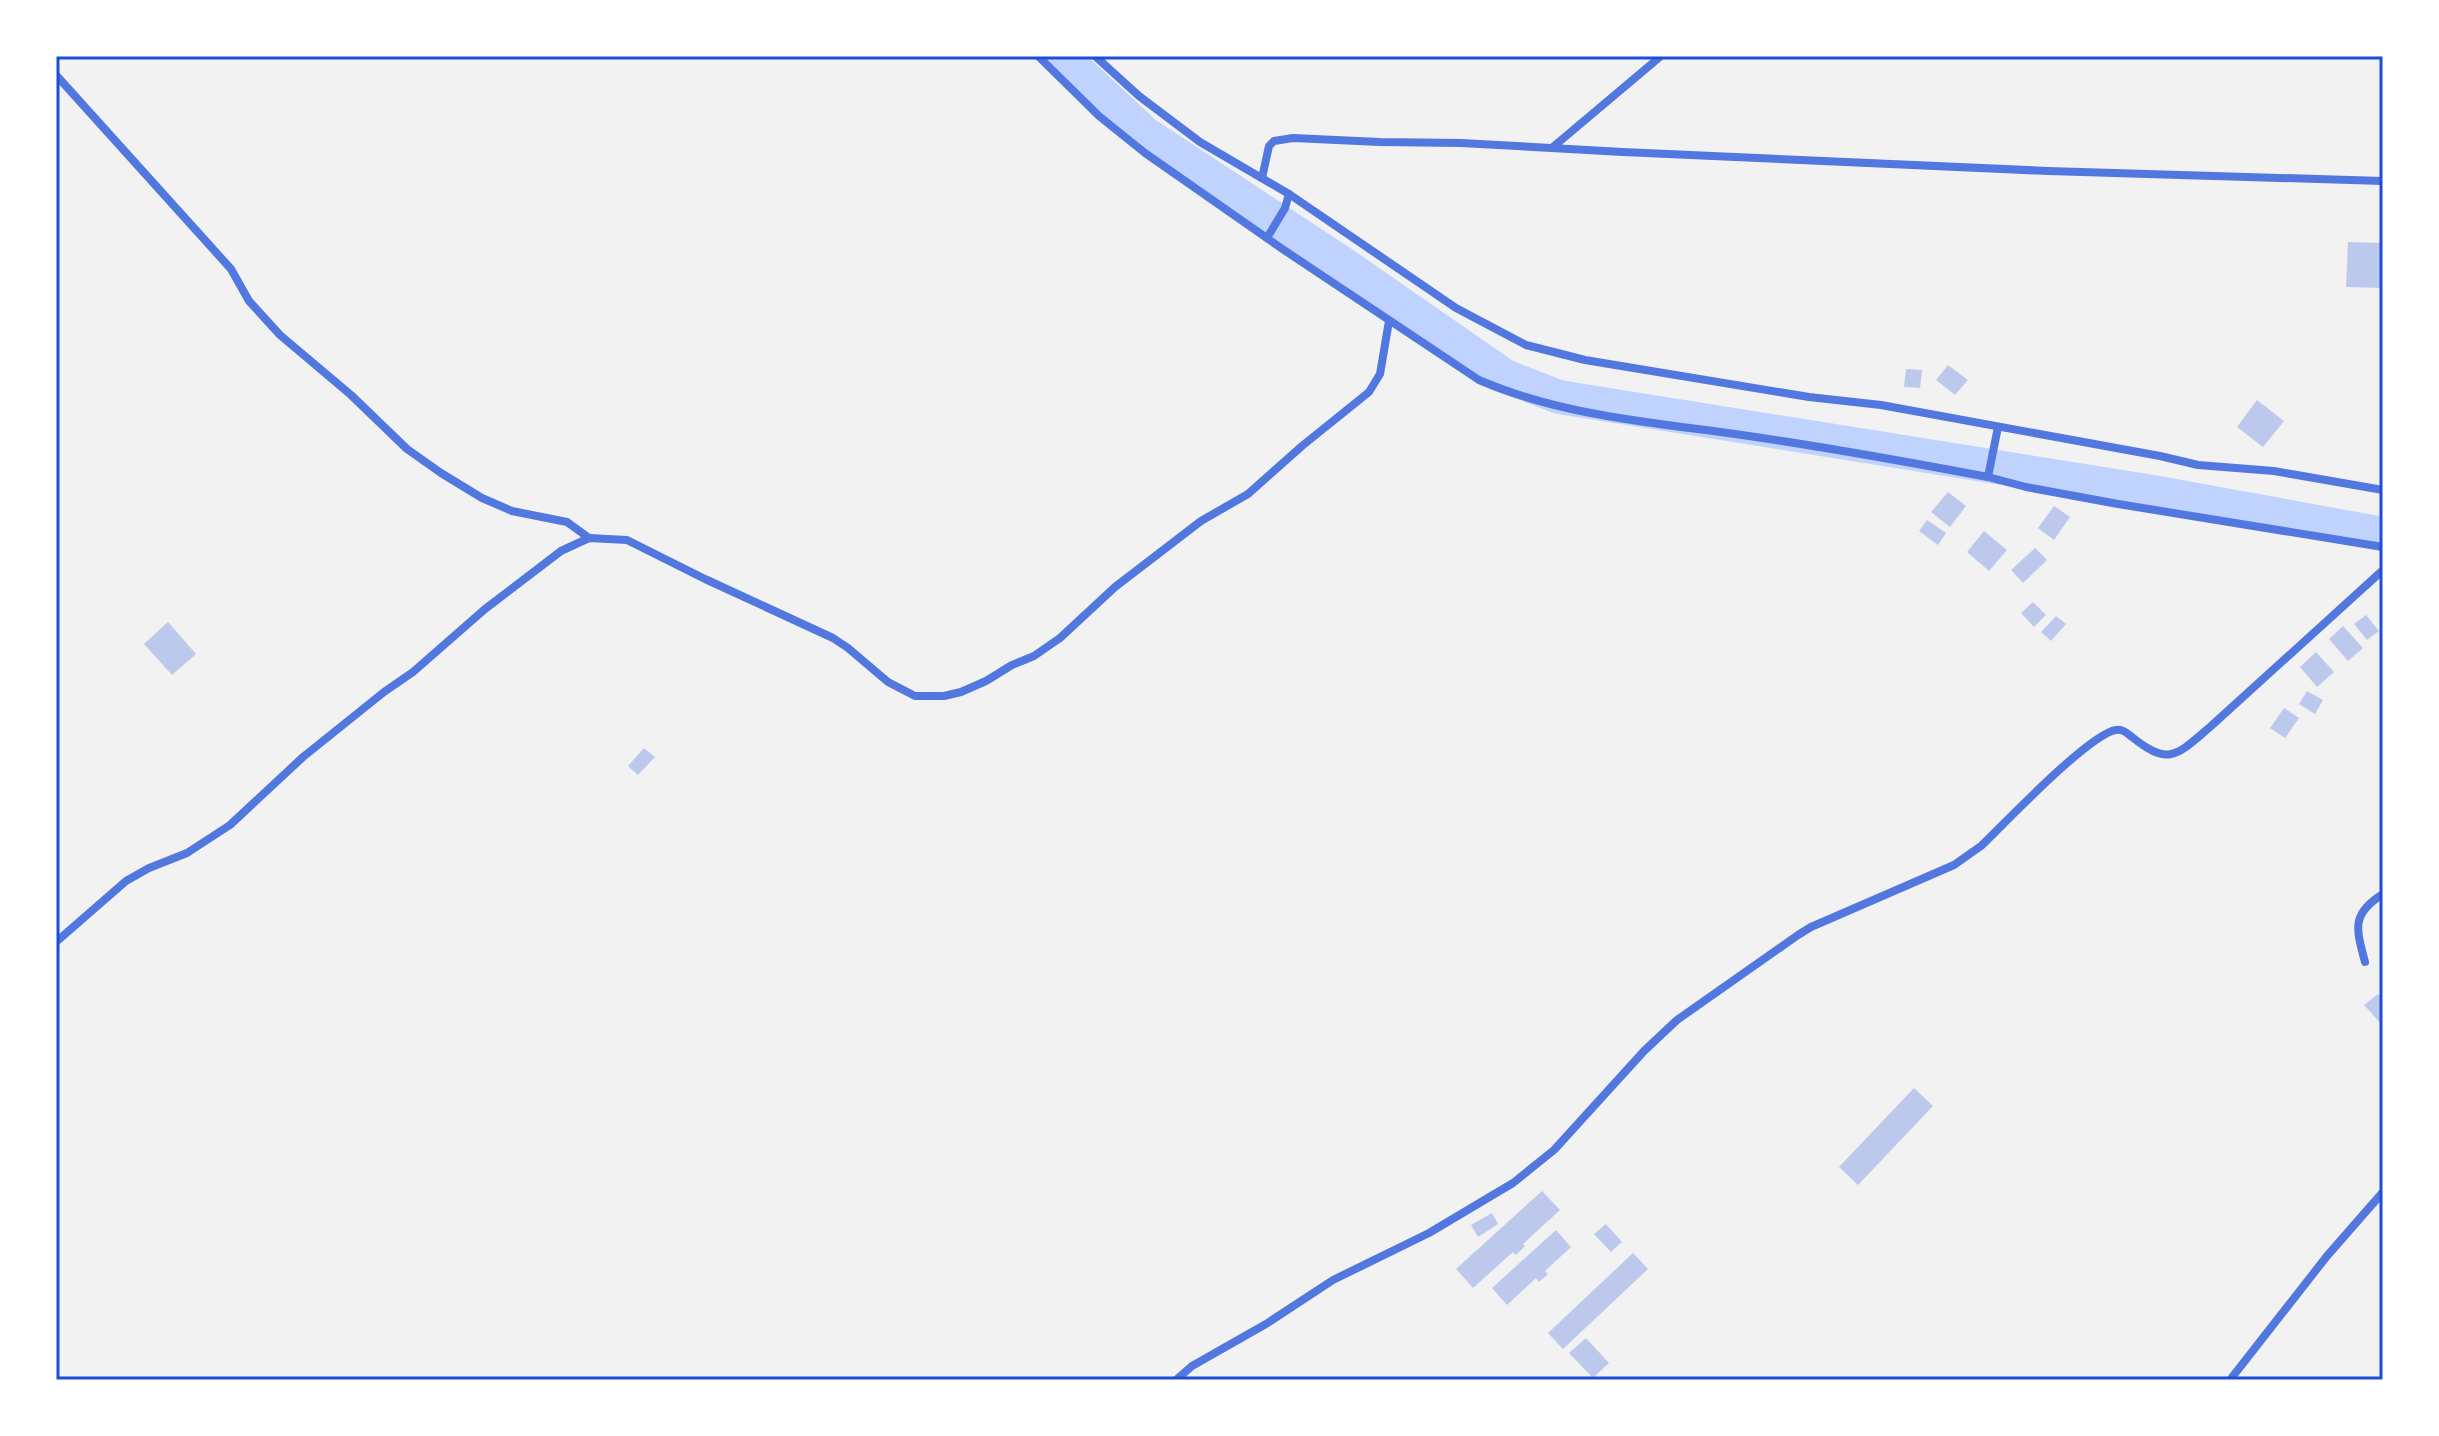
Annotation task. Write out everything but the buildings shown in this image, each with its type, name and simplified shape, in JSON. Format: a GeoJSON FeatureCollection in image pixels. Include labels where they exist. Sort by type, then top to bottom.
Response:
{"type":"FeatureCollection","features":[{"type":"Feature","properties":{"kind":"street"},"geometry":{"type":"LineString","coordinates":[[1038,56],[1099,116],[1145,153],[1389,321],[1479,380],[1513,395],[1559,407],[1837,449],[2118,504],[2383,547]]}},
{"type":"Feature","properties":{"kind":"street"},"geometry":{"type":"LineString","coordinates":[[1095,56],[1177,126],[1230,161],[1289,194],[1456,308],[1526,345],[1585,360],[1809,397],[1881,405],[2198,465],[2274,471],[2383,490]]}},
{"type":"Feature","properties":{"kind":"street"},"geometry":{"type":"LineString","coordinates":[[1553,148],[1661,56]]}},
{"type":"Feature","properties":{"kind":"street"},"geometry":{"type":"LineString","coordinates":[[56,75],[231,269],[249,301],[280,335],[351,395],[407,449],[482,498],[512,511],[567,522],[589,538]]}},
{"type":"Feature","properties":{"kind":"street"},"geometry":{"type":"LineString","coordinates":[[1262,178],[1269,146],[1281,139],[1461,143],[2048,171],[2383,181]]}},
{"type":"Feature","properties":{"kind":"street"},"geometry":{"type":"LineString","coordinates":[[1268,235],[1285,208],[1289,194]]}},
{"type":"Feature","properties":{"kind":"street"},"geometry":{"type":"LineString","coordinates":[[56,942],[126,881],[187,853],[230,825],[303,757],[413,672],[485,609],[561,551],[589,538],[627,540],[833,638],[902,691],[915,696],[933,697],[961,692],[986,681],[1048,648],[1115,587],[1201,521],[1248,494],[1369,392],[1380,374],[1389,321]]}},
{"type":"Feature","properties":{"kind":"street"},"geometry":{"type":"LineString","coordinates":[[1988,477],[1998,427]]}},
{"type":"Feature","properties":{"kind":"street"},"geometry":{"type":"LineString","coordinates":[[1176,1380],[1192,1366],[1266,1324],[1333,1280],[1429,1233],[1513,1183],[1554,1150],[1644,1051],[1694,1007],[1811,927],[1954,865],[1981,846],[2077,754],[2101,736],[2119,729],[2159,755],[2173,754],[2182,749],[2383,570]]}},
{"type":"Feature","properties":{"kind":"street"},"geometry":{"type":"LineString","coordinates":[[2365,962],[2357,922],[2363,909],[2383,894]]}},
{"type":"Feature","properties":{"kind":"street"},"geometry":{"type":"LineString","coordinates":[[2230,1380],[2327,1256],[2383,1192]]}},
{"type":"Feature","properties":{"kind":"street"},"geometry":{"type":"LineString","coordinates":[[2238,1372],[2246,1380]]}},
{"type":"Feature","properties":{"kind":"waterway"},"geometry":{"type":"LineString","coordinates":[[1062,56],[1146,134],[1345,265],[1505,376],[1559,397],[2153,492],[2383,534]]}}]}
